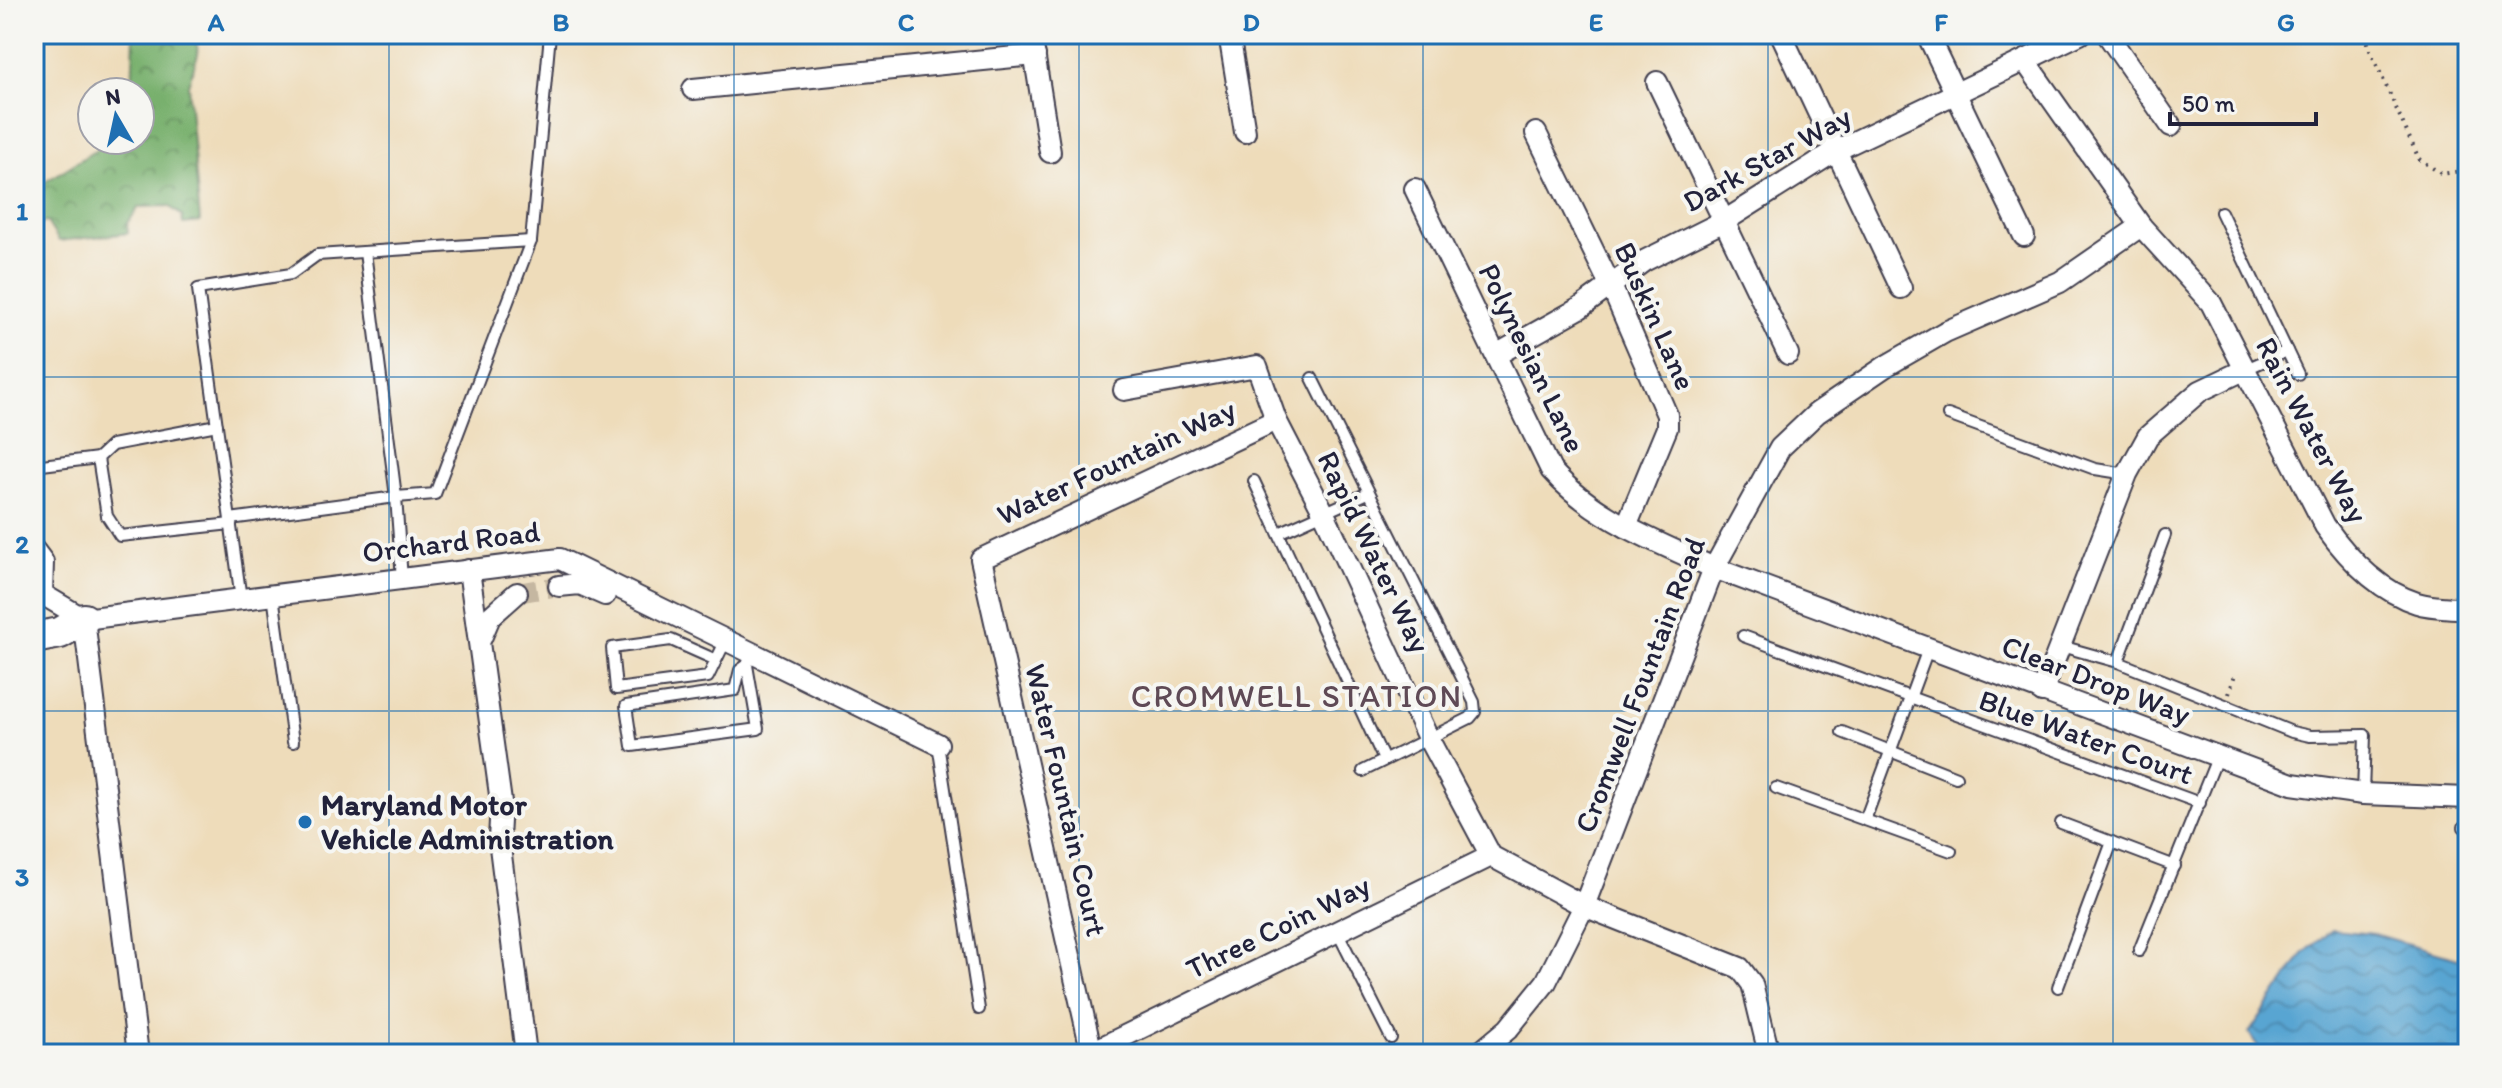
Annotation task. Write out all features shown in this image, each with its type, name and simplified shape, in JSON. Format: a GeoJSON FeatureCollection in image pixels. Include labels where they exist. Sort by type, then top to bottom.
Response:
{"type":"FeatureCollection","features":[{"type":"Feature","properties":{"kind":"main road"},"geometry":{"type":"LineString","coordinates":[[34,638],[60,633],[84,619]]}},
{"type":"Feature","properties":{"kind":"street"},"geometry":{"type":"LineString","coordinates":[[1031,34],[1050,152]]}},
{"type":"Feature","properties":{"kind":"street"},"geometry":{"type":"LineString","coordinates":[[1229,34],[1245,132]]}},
{"type":"Feature","properties":{"kind":"street"},"geometry":{"type":"LineString","coordinates":[[1781,34],[1901,288]]}},
{"type":"Feature","properties":{"kind":"street"},"geometry":{"type":"LineString","coordinates":[[1927,34],[2024,236]]}},
{"type":"Feature","properties":{"kind":"street"},"geometry":{"type":"LineString","coordinates":[[2107,34],[2171,126]]}},
{"type":"Feature","properties":{"kind":"street","name":"Dark Star Way"},"geometry":{"type":"LineString","coordinates":[[1496,355],[1580,308],[1644,261],[1726,220],[1837,150],[2076,35]]}},
{"type":"Feature","properties":{"kind":"street"},"geometry":{"type":"LineString","coordinates":[[693,89],[1035,55]]}},
{"type":"Feature","properties":{"kind":"street","name":"Rain Water Way"},"geometry":{"type":"LineString","coordinates":[[2025,61],[2141,226],[2211,303],[2325,526],[2346,555],[2380,583],[2417,603],[2468,609]]}},
{"type":"Feature","properties":{"kind":"street"},"geometry":{"type":"LineString","coordinates":[[1657,82],[1788,354]]}},
{"type":"Feature","properties":{"kind":"street","name":"Buskin Lane"},"geometry":{"type":"LineString","coordinates":[[1536,133],[1610,286],[1667,415],[1667,428],[1626,527]]}},
{"type":"Feature","properties":{"kind":"street","name":"Polynesian Lane"},"geometry":{"type":"LineString","coordinates":[[1415,189],[1551,470],[1567,489],[1626,527],[1714,568]]}},
{"type":"Feature","properties":{"kind":"street","name":"Cromwell Fountain Road"},"geometry":{"type":"LineString","coordinates":[[1478,1054],[1508,1029],[1546,982],[1584,906],[1714,568],[1780,448],[1817,413],[1886,366],[1945,332],[2060,282],[2141,226]]}},
{"type":"Feature","properties":{"kind":"street","name":"Rapid Water Way"},"geometry":{"type":"LineString","coordinates":[[1124,390],[1257,366],[1276,420],[1323,511],[1428,738],[1491,856]]}},
{"type":"Feature","properties":{"kind":"street"},"geometry":{"type":"LineString","coordinates":[[2042,692],[2127,474],[2148,436],[2200,391],[2246,369]]}},
{"type":"Feature","properties":{"kind":"street","name":"Water Fountain Way"},"geometry":{"type":"LineString","coordinates":[[981,559],[1276,420]]}},
{"type":"Feature","properties":{"kind":"street"},"geometry":{"type":"LineString","coordinates":[[34,550],[43,562],[38,594],[84,619],[138,1054]]}},
{"type":"Feature","properties":{"kind":"street","name":"Orchard Road"},"geometry":{"type":"LineString","coordinates":[[84,619],[560,559],[726,640],[750,659],[938,744]]}},
{"type":"Feature","properties":{"kind":"street","name":"Water Fountain Court"},"geometry":{"type":"LineString","coordinates":[[981,559],[1092,1053]]}},
{"type":"Feature","properties":{"kind":"street","name":"Clear Drop Way"},"geometry":{"type":"LineString","coordinates":[[1714,568],[2292,784],[2363,794],[2468,798]]}},
{"type":"Feature","properties":{"kind":"street"},"geometry":{"type":"LineString","coordinates":[[469,570],[474,615],[481,638],[501,802],[499,839],[526,1054]]}},
{"type":"Feature","properties":{"kind":"street"},"geometry":{"type":"LineString","coordinates":[[559,586],[580,584],[662,620],[693,624]]}},
{"type":"Feature","properties":{"kind":"street"},"geometry":{"type":"LineString","coordinates":[[481,638],[490,617],[517,593]]}},
{"type":"Feature","properties":{"kind":"street"},"geometry":{"type":"LineString","coordinates":[[1491,856],[1584,906],[1740,968],[1752,984],[1769,1054]]}},
{"type":"Feature","properties":{"kind":"street","name":"Three Coin Way"},"geometry":{"type":"LineString","coordinates":[[1092,1053],[1491,856]]}},
{"type":"Feature","properties":{"kind":"lane"},"geometry":{"type":"LineString","coordinates":[[98,458],[107,516],[120,536],[435,494],[531,241],[550,34]]}},
{"type":"Feature","properties":{"kind":"lane"},"geometry":{"type":"LineString","coordinates":[[2221,212],[2298,374]]}},
{"type":"Feature","properties":{"kind":"lane"},"geometry":{"type":"LineString","coordinates":[[241,599],[198,289],[291,274],[317,255],[531,241]]}},
{"type":"Feature","properties":{"kind":"lane"},"geometry":{"type":"LineString","coordinates":[[365,252],[396,497],[402,579]]}},
{"type":"Feature","properties":{"kind":"lane"},"geometry":{"type":"LineString","coordinates":[[2246,369],[2287,351]]}},
{"type":"Feature","properties":{"kind":"lane"},"geometry":{"type":"LineString","coordinates":[[1312,378],[1474,702],[1475,712],[1470,718],[1363,771]]}},
{"type":"Feature","properties":{"kind":"lane"},"geometry":{"type":"LineString","coordinates":[[1948,415],[2095,469],[2127,474]]}},
{"type":"Feature","properties":{"kind":"lane"},"geometry":{"type":"LineString","coordinates":[[34,466],[98,458],[112,445],[217,425]]}},
{"type":"Feature","properties":{"kind":"lane"},"geometry":{"type":"LineString","coordinates":[[1254,481],[1384,760]]}},
{"type":"Feature","properties":{"kind":"lane"},"geometry":{"type":"LineString","coordinates":[[1279,533],[1368,493]]}},
{"type":"Feature","properties":{"kind":"lane"},"geometry":{"type":"LineString","coordinates":[[2118,662],[2165,535]]}},
{"type":"Feature","properties":{"kind":"lane"},"geometry":{"type":"LineString","coordinates":[[273,595],[293,742]]}},
{"type":"Feature","properties":{"kind":"lane","name":"Blue Water Court"},"geometry":{"type":"LineString","coordinates":[[1743,636],[2200,803],[2217,758]]}},
{"type":"Feature","properties":{"kind":"lane"},"geometry":{"type":"LineString","coordinates":[[716,660],[671,640],[612,648],[616,689],[708,677],[726,640]]}},
{"type":"Feature","properties":{"kind":"lane"},"geometry":{"type":"LineString","coordinates":[[2061,646],[2118,662],[2292,732],[2310,736],[2365,735],[2363,794]]}},
{"type":"Feature","properties":{"kind":"lane"},"geometry":{"type":"LineString","coordinates":[[1865,820],[1928,649]]}},
{"type":"Feature","properties":{"kind":"lane"},"geometry":{"type":"LineString","coordinates":[[750,659],[758,729],[632,746],[626,706],[735,690],[740,670],[750,659]]}},
{"type":"Feature","properties":{"kind":"lane"},"geometry":{"type":"LineString","coordinates":[[1842,732],[1956,777]]}},
{"type":"Feature","properties":{"kind":"lane"},"geometry":{"type":"LineString","coordinates":[[938,744],[979,1009]]}},
{"type":"Feature","properties":{"kind":"lane"},"geometry":{"type":"LineString","coordinates":[[1776,788],[1951,851]]}},
{"type":"Feature","properties":{"kind":"lane"},"geometry":{"type":"LineString","coordinates":[[2139,951],[2200,803]]}},
{"type":"Feature","properties":{"kind":"lane"},"geometry":{"type":"LineString","coordinates":[[2061,823],[2175,866]]}},
{"type":"Feature","properties":{"kind":"lane"},"geometry":{"type":"LineString","coordinates":[[2058,987],[2112,842]]}},
{"type":"Feature","properties":{"kind":"lane"},"geometry":{"type":"LineString","coordinates":[[1338,933],[1391,1038]]}},
{"type":"Feature","properties":{"kind":"path"},"geometry":{"type":"LineString","coordinates":[[2366,34],[2369,48],[2419,159],[2442,174],[2468,170]]}},
{"type":"Feature","properties":{"kind":"green space"},"geometry":{"type":"Polygon","coordinates":[[[134,34],[186,34],[197,45],[198,54],[188,85],[200,222],[183,224],[182,216],[169,206],[139,207],[127,224],[128,233],[59,241],[47,222],[34,224],[34,189],[87,156],[156,156],[156,76],[133,76],[134,34]]]}},
{"type":"Feature","properties":{"kind":"water"},"geometry":{"type":"Polygon","coordinates":[[[2332,930],[2374,934],[2468,961],[2468,1054],[2263,1054],[2249,1033],[2304,953],[2332,930]]]}},
{"type":"Feature","properties":{"kind":"tunnel"},"geometry":{"type":"LineString","coordinates":[[517,593],[559,586]]}},
{"type":"Feature","properties":{"kind":"place","name":"Maryland Motor Vehicle Administration"},"geometry":{"type":"Point","coordinates":[305,822]}},
{"type":"Feature","properties":{"kind":"district","name":"CROMWELL STATION"},"geometry":{"type":"Point","coordinates":[1297,696]}}]}
